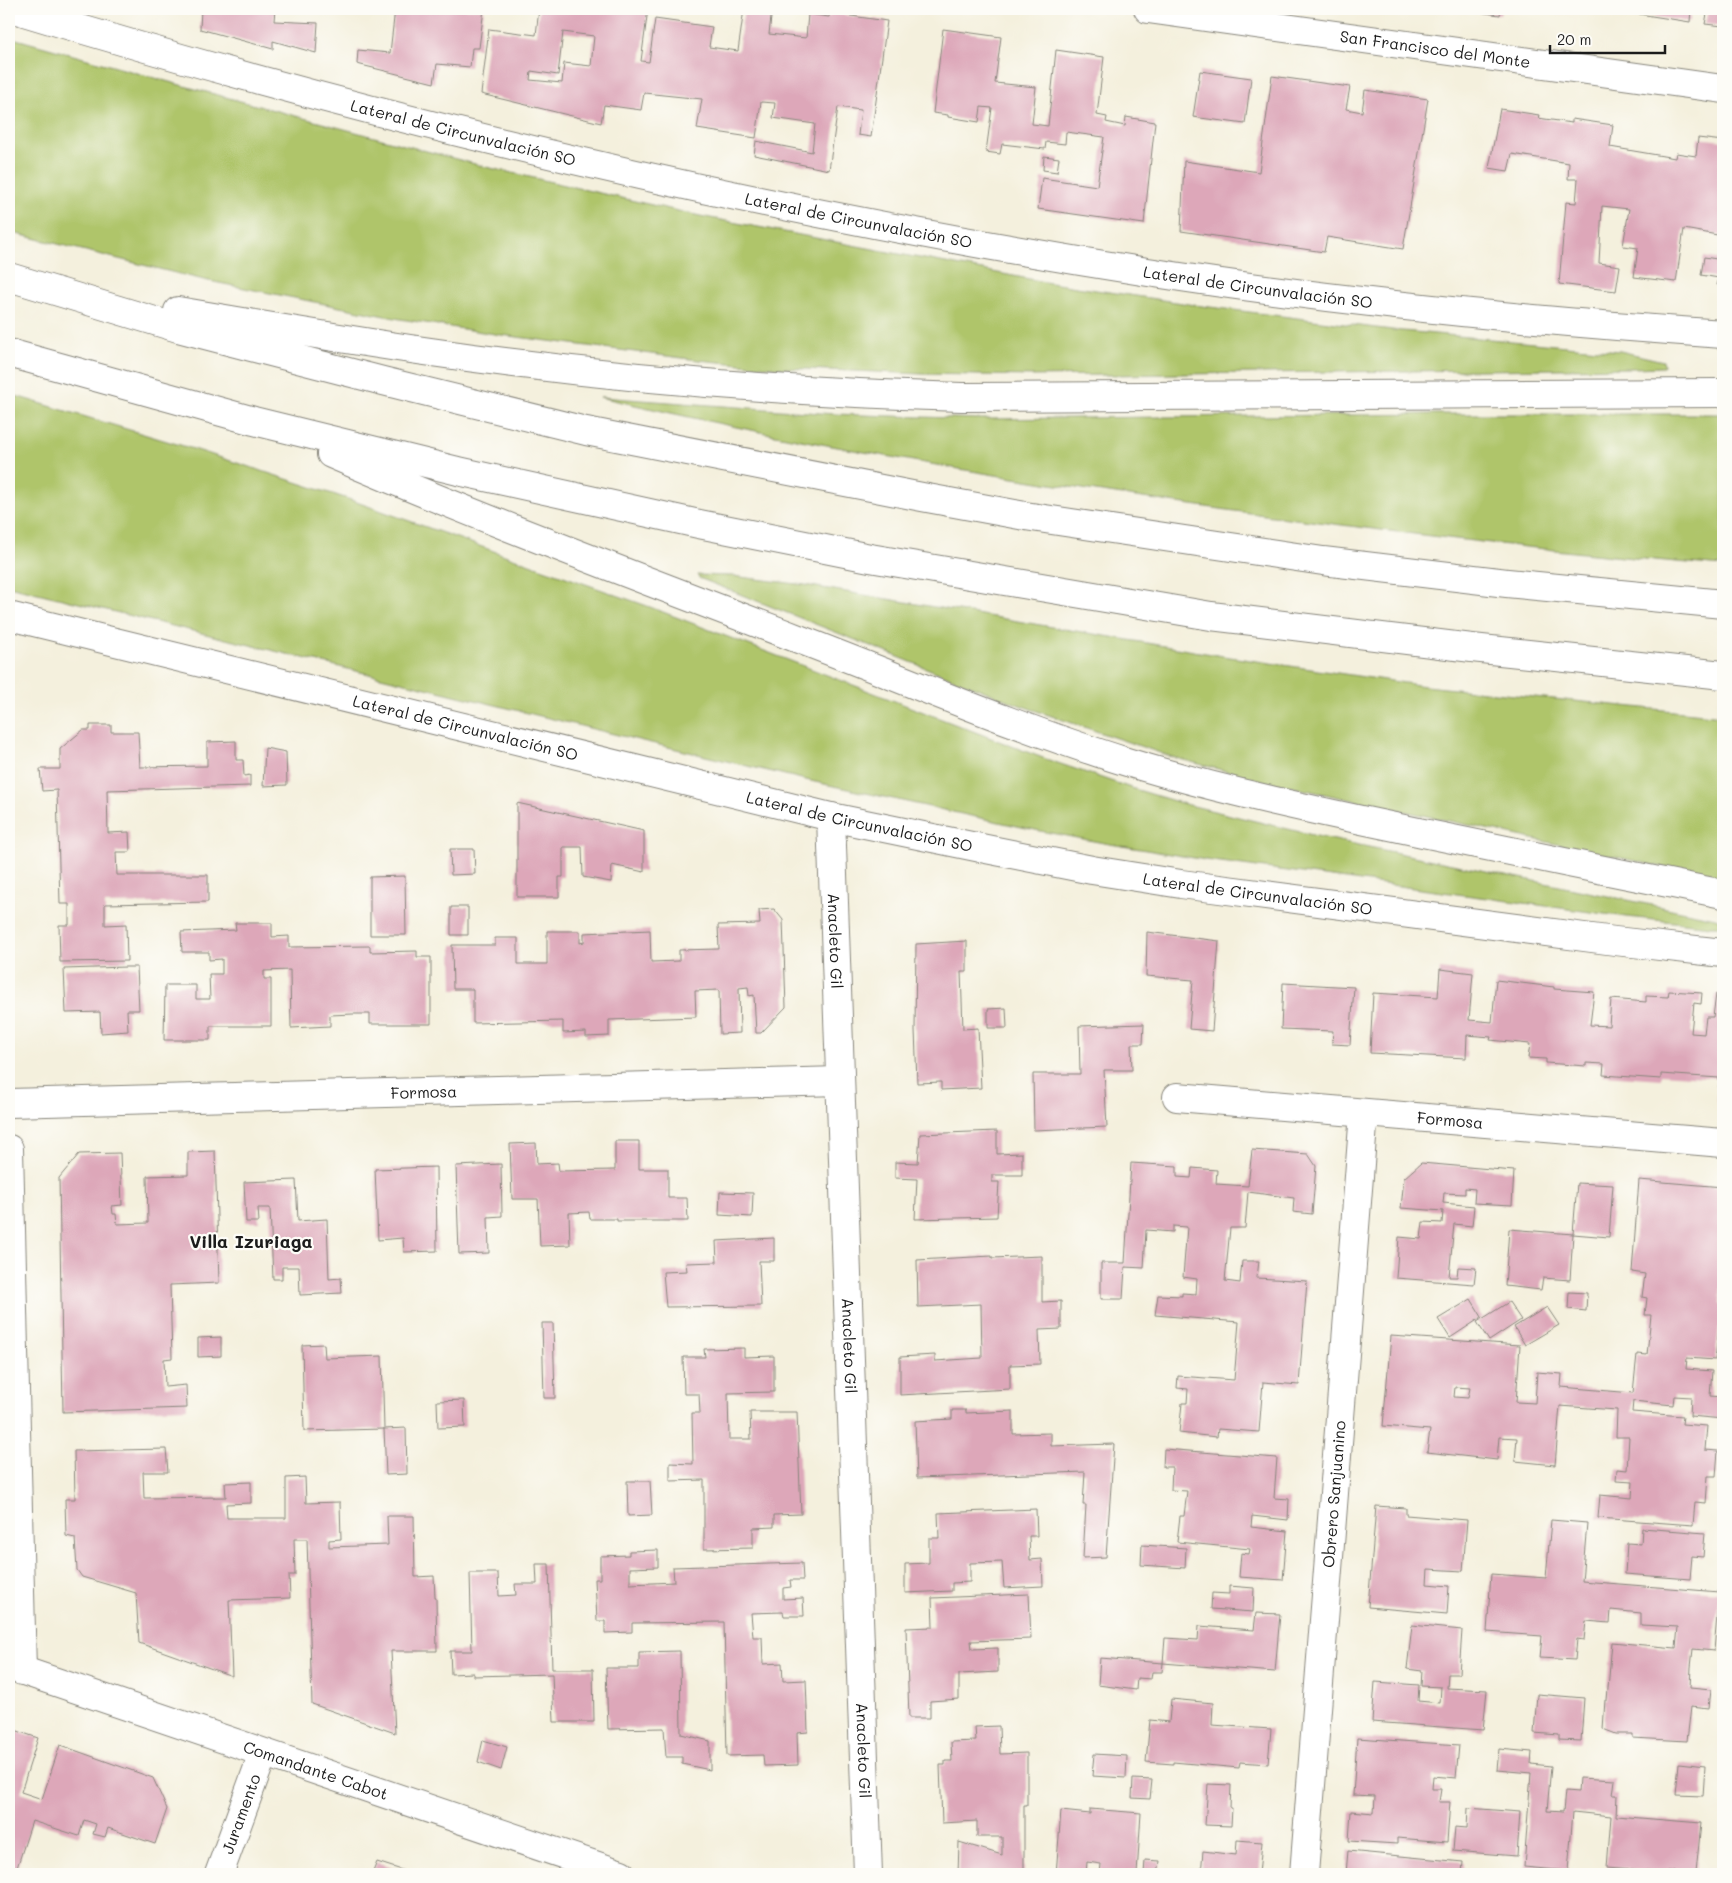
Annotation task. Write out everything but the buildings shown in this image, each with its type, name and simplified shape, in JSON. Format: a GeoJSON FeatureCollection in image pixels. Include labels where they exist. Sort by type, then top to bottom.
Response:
{"type":"FeatureCollection","features":[{"type":"Feature","properties":{"kind":"main road","name":"Lateral de Circunvalación SO"},"geometry":{"type":"LineString","coordinates":[[14,9],[216,68],[536,151],[703,190],[886,226],[1132,270],[1284,291],[1576,324],[1723,334]]}},
{"type":"Feature","properties":{"kind":"main road","name":"San Francisco del Monte"},"geometry":{"type":"LineString","coordinates":[[1148,9],[1314,20],[1723,89]]}},
{"type":"Feature","properties":{"kind":"main road"},"geometry":{"type":"LineString","coordinates":[[9,277],[178,328],[382,381],[586,430],[922,497],[1025,516],[1323,561],[1507,583],[1723,604]]}},
{"type":"Feature","properties":{"kind":"main road"},"geometry":{"type":"LineString","coordinates":[[54,290],[312,334],[470,357],[709,383],[835,392],[962,397],[1723,393]]}},
{"type":"Feature","properties":{"kind":"main road"},"geometry":{"type":"LineString","coordinates":[[9,353],[254,421],[536,489],[699,524],[954,573],[1268,624],[1723,675]]}},
{"type":"Feature","properties":{"kind":"main road"},"geometry":{"type":"LineString","coordinates":[[254,421],[418,491],[521,530],[654,585],[952,699],[1126,762],[1236,792],[1723,894]]}},
{"type":"Feature","properties":{"kind":"main road","name":"Lateral de Circunvalación SO"},"geometry":{"type":"LineString","coordinates":[[9,616],[831,817],[1083,868],[1180,884],[1605,940],[1723,953]]}},
{"type":"Feature","properties":{"kind":"main road","name":"Anacleto Gil"},"geometry":{"type":"LineString","coordinates":[[831,817],[868,1874]]}},
{"type":"Feature","properties":{"kind":"main road","name":"Formosa"},"geometry":{"type":"LineString","coordinates":[[9,1103],[840,1081]]}},
{"type":"Feature","properties":{"kind":"main road","name":"Formosa"},"geometry":{"type":"LineString","coordinates":[[1177,1097],[1723,1143]]}},
{"type":"Feature","properties":{"kind":"main road","name":"Obrero Sanjuanino"},"geometry":{"type":"LineString","coordinates":[[1304,1874],[1364,1113]]}},
{"type":"Feature","properties":{"kind":"main road"},"geometry":{"type":"LineString","coordinates":[[9,1149],[15,1668]]}},
{"type":"Feature","properties":{"kind":"main road","name":"Comandante Cabot"},"geometry":{"type":"LineString","coordinates":[[15,1668],[263,1754],[621,1874]]}},
{"type":"Feature","properties":{"kind":"main road","name":"Juramento"},"geometry":{"type":"LineString","coordinates":[[219,1874],[263,1754]]}},
{"type":"Feature","properties":{"kind":"green space"},"geometry":{"type":"Polygon","coordinates":[[[9,37],[486,167],[700,216],[1050,283],[1202,306],[1392,330],[1620,351],[1663,361],[1664,365],[1663,367],[1634,368],[1033,376],[921,374],[782,368],[698,360],[501,335],[400,319],[204,280],[9,232],[9,37]]]}},
{"type":"Feature","properties":{"kind":"green space"},"geometry":{"type":"Polygon","coordinates":[[[9,394],[197,450],[348,499],[650,607],[1043,758],[1131,788],[1181,803],[1325,838],[1715,918],[1722,921],[1722,924],[1720,926],[1711,926],[1627,917],[1206,860],[1040,831],[806,780],[9,586],[9,394]]]}},
{"type":"Feature","properties":{"kind":"green space"},"geometry":{"type":"Polygon","coordinates":[[[600,397],[834,414],[981,419],[1437,414],[1723,414],[1723,566],[1475,541],[1143,498],[871,453],[780,436],[600,397]]]}},
{"type":"Feature","properties":{"kind":"green space"},"geometry":{"type":"Polygon","coordinates":[[[697,575],[732,576],[805,585],[1223,656],[1425,686],[1723,716],[1723,880],[1264,781],[1172,757],[1022,706],[699,578],[697,575]]]}},
{"type":"Feature","properties":{"kind":"district","name":"Villa Izuriaga"},"geometry":{"type":"Point","coordinates":[251,1242]}}]}
